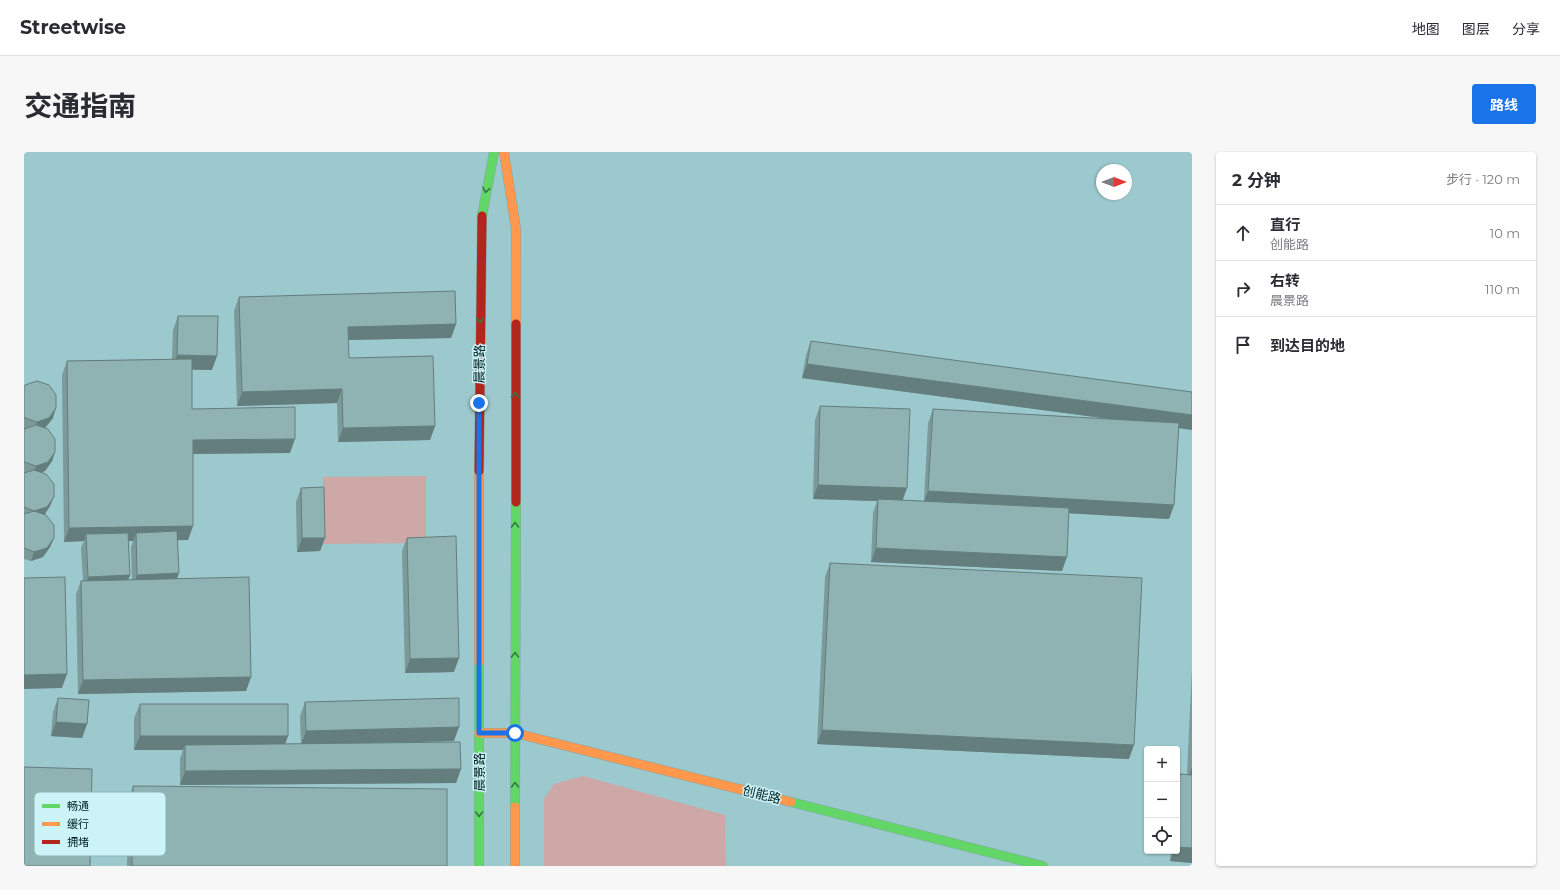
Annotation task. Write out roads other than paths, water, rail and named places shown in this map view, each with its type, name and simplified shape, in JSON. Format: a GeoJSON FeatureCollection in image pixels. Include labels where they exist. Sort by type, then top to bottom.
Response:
{"type":"FeatureCollection","features":[{"type":"Feature","properties":{"kind":"street","name":"晨景路"},"geometry":{"type":"LineString","coordinates":[[479,866],[479,403],[482,213],[494,152]]}},
{"type":"Feature","properties":{"kind":"street"},"geometry":{"type":"LineString","coordinates":[[504,152],[516,229],[515,866]]}},
{"type":"Feature","properties":{"kind":"street","name":"创能路"},"geometry":{"type":"LineString","coordinates":[[479,733],[515,733],[1043,866]]}}]}
